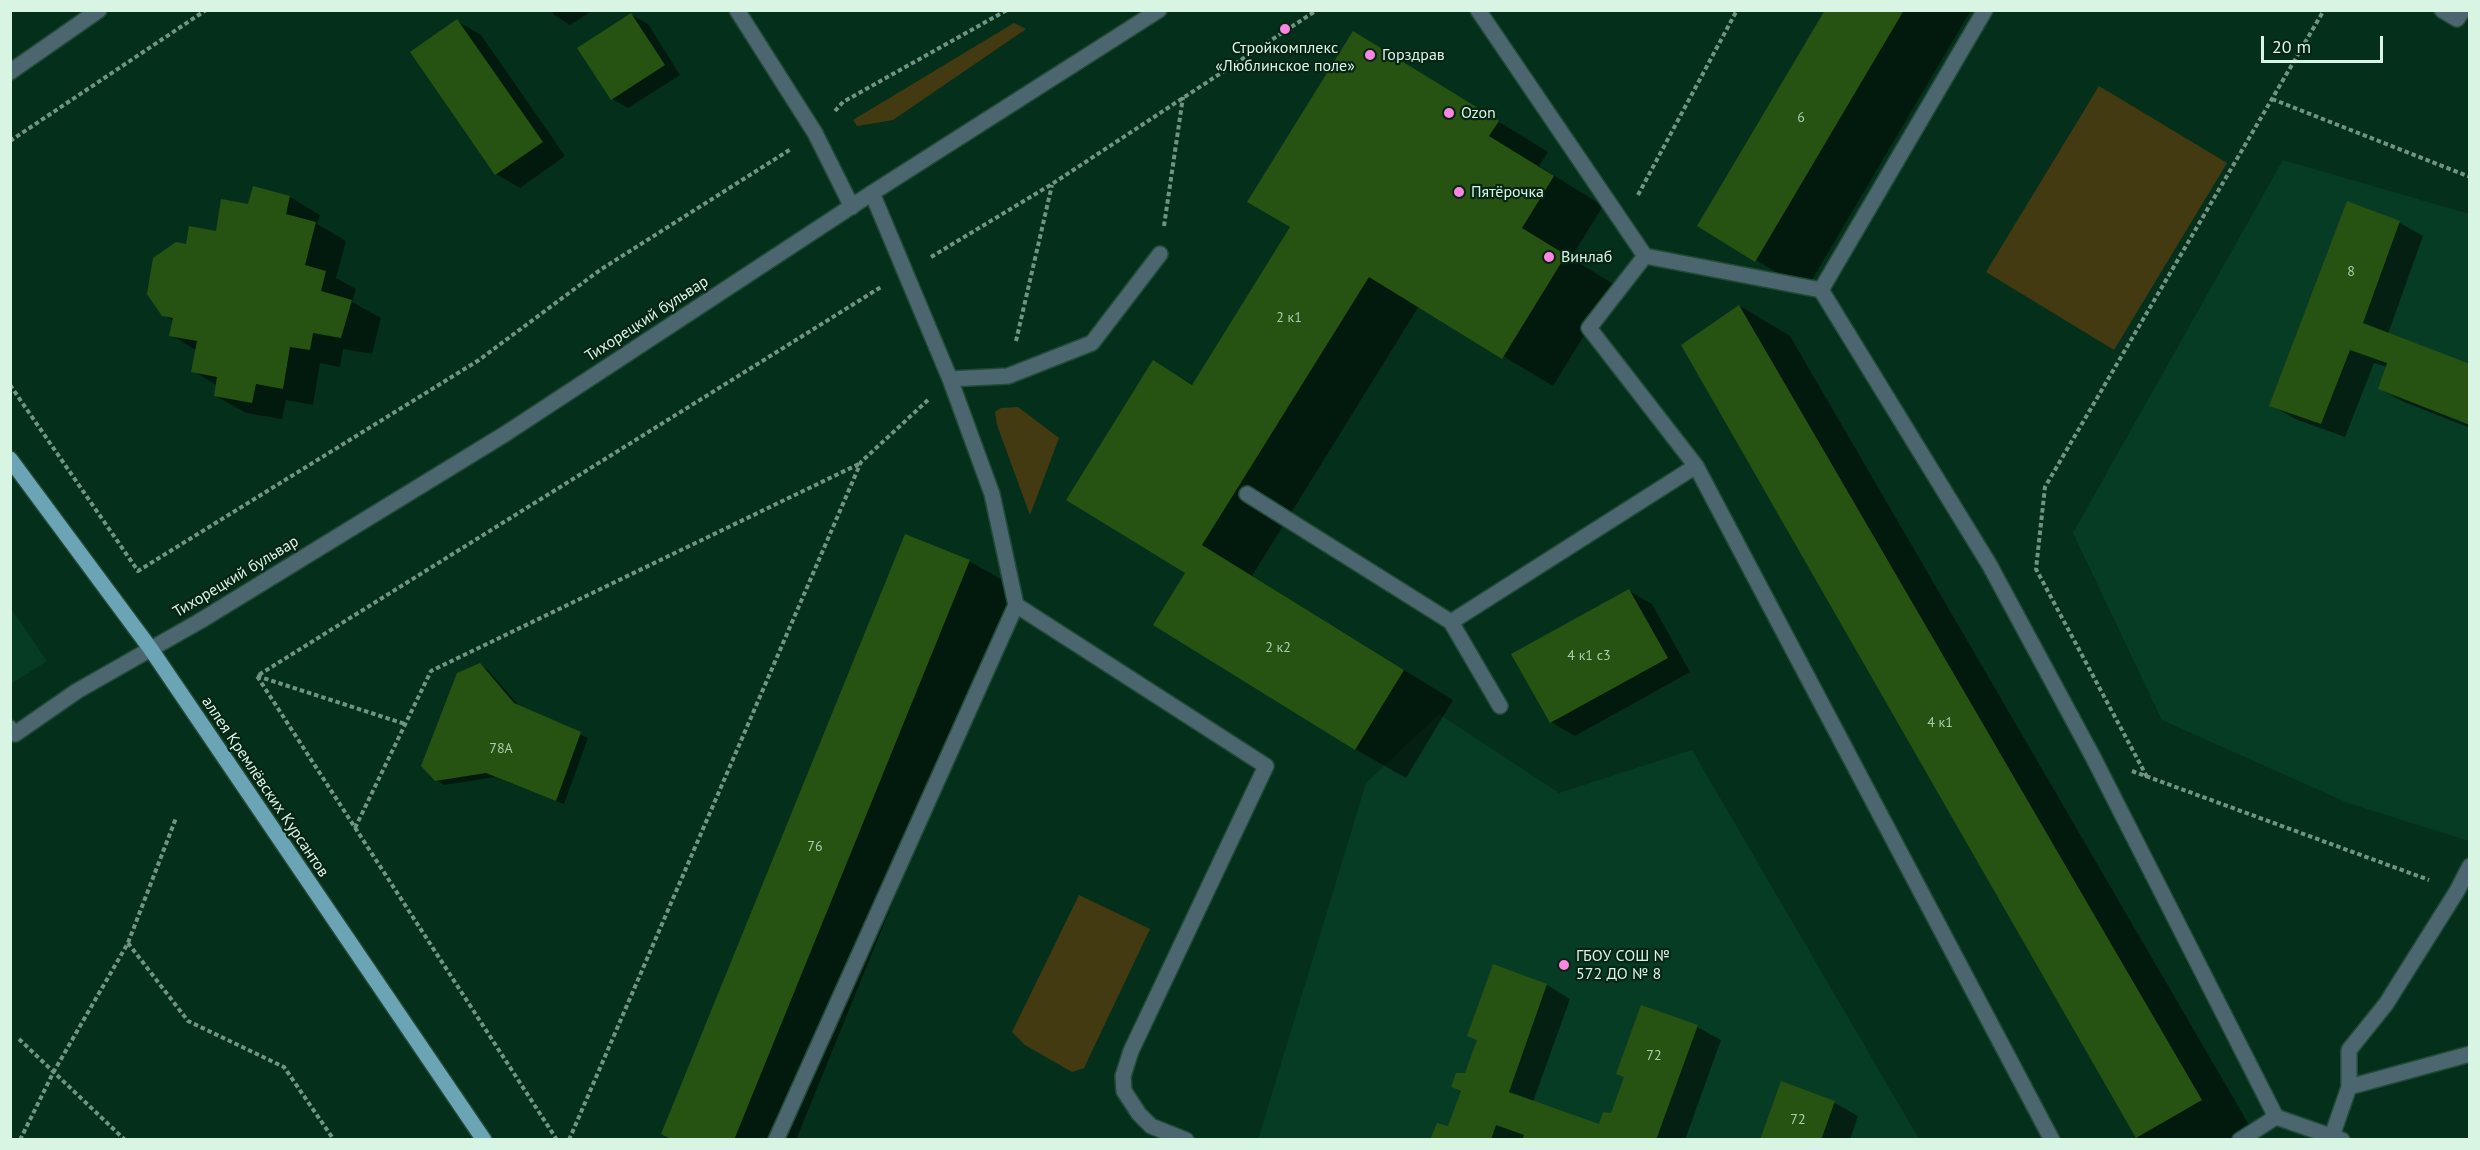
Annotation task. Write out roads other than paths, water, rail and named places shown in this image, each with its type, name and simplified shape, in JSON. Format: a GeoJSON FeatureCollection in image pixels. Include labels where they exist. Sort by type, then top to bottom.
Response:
{"type":"FeatureCollection","features":[{"type":"Feature","properties":{"kind":"main road","name":"аллея Кремлёвских Курсантов"},"geometry":{"type":"LineString","coordinates":[[10,459],[150,648],[484,1140]]}},
{"type":"Feature","properties":{"kind":"street"},"geometry":{"type":"LineString","coordinates":[[10,72],[99,10]]}},
{"type":"Feature","properties":{"kind":"street"},"geometry":{"type":"LineString","coordinates":[[737,10],[815,133],[852,207]]}},
{"type":"Feature","properties":{"kind":"street","name":"Тихорецкий бульвар"},"geometry":{"type":"LineString","coordinates":[[10,728],[15,734],[77,691],[210,615],[505,434],[872,193],[1159,10]]}},
{"type":"Feature","properties":{"kind":"street"},"geometry":{"type":"LineString","coordinates":[[1478,10],[1645,256],[1821,290],[1989,564],[2093,757],[2276,1116],[2337,1138],[2349,1087],[2349,1050],[2386,1004],[2457,891],[2469,866]]}},
{"type":"Feature","properties":{"kind":"street"},"geometry":{"type":"LineString","coordinates":[[1821,290],[1985,10]]}},
{"type":"Feature","properties":{"kind":"street"},"geometry":{"type":"LineString","coordinates":[[2442,10],[2457,18],[2463,10]]}},
{"type":"Feature","properties":{"kind":"street"},"geometry":{"type":"LineString","coordinates":[[776,1140],[1016,605],[992,494],[950,380],[872,193]]}},
{"type":"Feature","properties":{"kind":"street"},"geometry":{"type":"LineString","coordinates":[[950,380],[1008,376],[1092,343],[1160,254]]}},
{"type":"Feature","properties":{"kind":"street"},"geometry":{"type":"LineString","coordinates":[[1645,256],[1589,328],[1696,466],[2052,1140]]}},
{"type":"Feature","properties":{"kind":"street"},"geometry":{"type":"LineString","coordinates":[[1451,622],[1696,466]]}},
{"type":"Feature","properties":{"kind":"street"},"geometry":{"type":"LineString","coordinates":[[1247,494],[1451,622],[1500,706]]}},
{"type":"Feature","properties":{"kind":"street"},"geometry":{"type":"LineString","coordinates":[[1016,605],[1266,766],[1131,1051],[1123,1076],[1124,1091],[1139,1114],[1151,1125],[1186,1140]]}},
{"type":"Feature","properties":{"kind":"street"},"geometry":{"type":"LineString","coordinates":[[2349,1087],[2469,1054]]}},
{"type":"Feature","properties":{"kind":"street"},"geometry":{"type":"LineString","coordinates":[[2240,1140],[2276,1116]]}},
{"type":"Feature","properties":{"kind":"place","name":"Стройкомплекс «Люблинское поле»"},"geometry":{"type":"Point","coordinates":[1285,29]}},
{"type":"Feature","properties":{"kind":"place","name":"Горздрав"},"geometry":{"type":"Point","coordinates":[1370,55]}},
{"type":"Feature","properties":{"kind":"place","name":"Ozon"},"geometry":{"type":"Point","coordinates":[1449,113]}},
{"type":"Feature","properties":{"kind":"place","name":"Пятёрочка"},"geometry":{"type":"Point","coordinates":[1459,192]}},
{"type":"Feature","properties":{"kind":"place","name":"Винлаб"},"geometry":{"type":"Point","coordinates":[1549,257]}},
{"type":"Feature","properties":{"kind":"place","name":"ГБОУ СОШ № 572 ДО № 8"},"geometry":{"type":"Point","coordinates":[1564,965]}}]}
